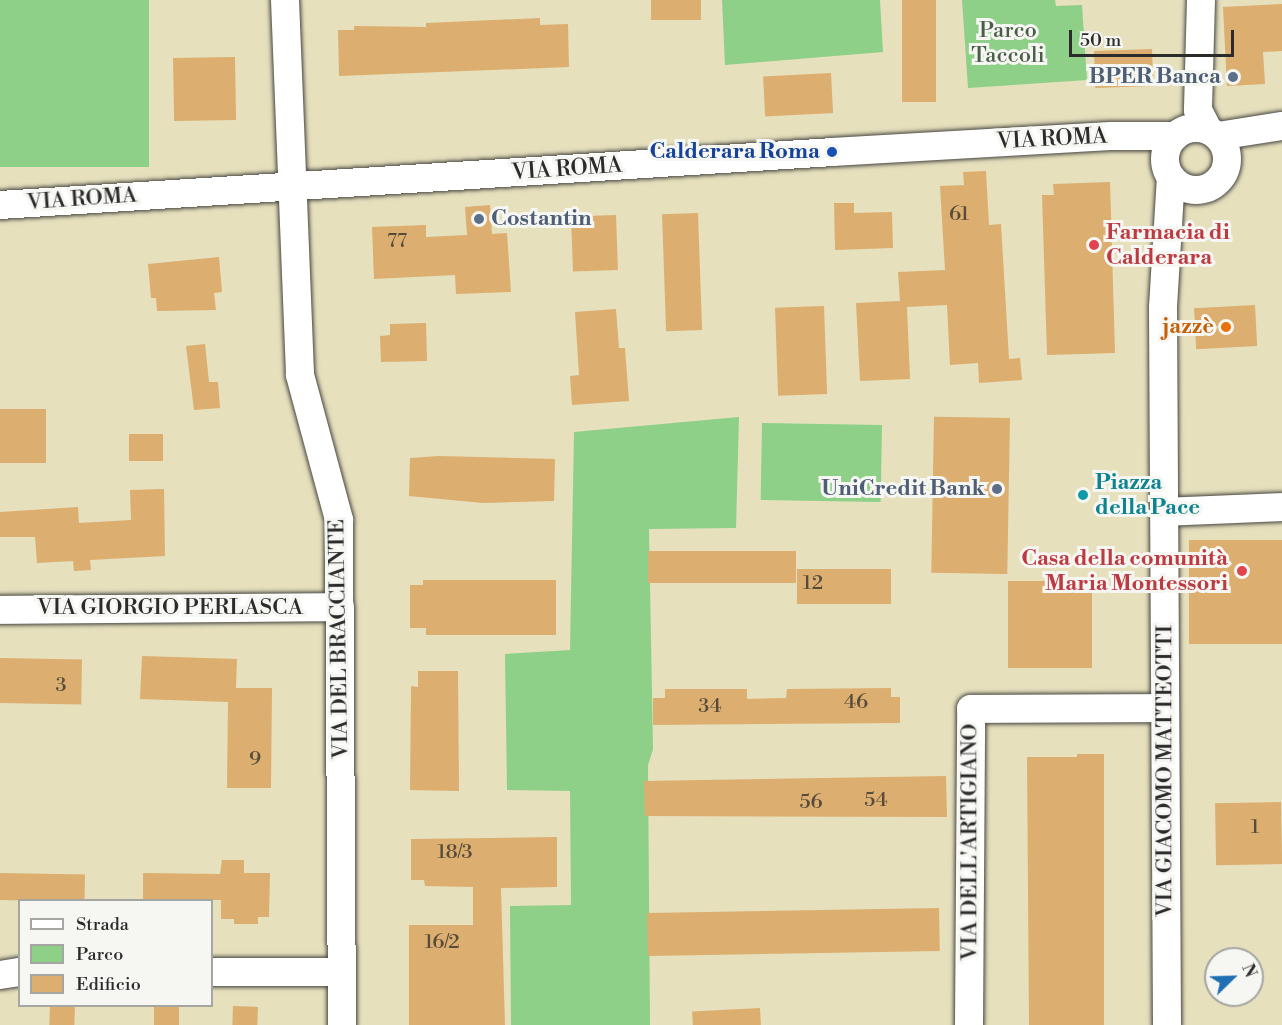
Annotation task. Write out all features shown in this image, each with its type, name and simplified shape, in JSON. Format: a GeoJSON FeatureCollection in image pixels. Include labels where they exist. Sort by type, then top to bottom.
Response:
{"type":"FeatureCollection","features":[{"type":"Feature","properties":{"kind":"street","name":"VIA DEL BRACCIANTE"},"geometry":{"type":"LineString","coordinates":[[285,0],[300,375],[339,520],[342,1025]]}},
{"type":"Feature","properties":{"kind":"street"},"geometry":{"type":"LineString","coordinates":[[1167,230],[1184,204],[1202,189],[1217,181],[1202,133],[1201,0]]}},
{"type":"Feature","properties":{"kind":"street"},"geometry":{"type":"LineString","coordinates":[[1202,133],[1240,142],[1271,128]]}},
{"type":"Feature","properties":{"kind":"street","name":"VIA ROMA"},"geometry":{"type":"LineString","coordinates":[[0,205],[1133,135],[1202,133]]}},
{"type":"Feature","properties":{"kind":"street","name":"VIA GIACOMO MATTEOTTI"},"geometry":{"type":"LineString","coordinates":[[1167,1025],[1164,512],[1169,171],[1165,155],[1202,133]]}},
{"type":"Feature","properties":{"kind":"street","name":"VIA ROMA"},"geometry":{"type":"LineString","coordinates":[[1133,135],[1185,187],[1202,189]]}},
{"type":"Feature","properties":{"kind":"street"},"geometry":{"type":"LineString","coordinates":[[1164,512],[1282,507]]}},
{"type":"Feature","properties":{"kind":"street","name":"VIA GIORGIO PERLASCA"},"geometry":{"type":"LineString","coordinates":[[0,610],[340,607]]}},
{"type":"Feature","properties":{"kind":"street","name":"VIA DELL'ARTIGIANO"},"geometry":{"type":"LineString","coordinates":[[969,1025],[970,709],[1164,708]]}},
{"type":"Feature","properties":{"kind":"street"},"geometry":{"type":"LineString","coordinates":[[0,975],[18,972]]}},
{"type":"Feature","properties":{"kind":"street"},"geometry":{"type":"LineString","coordinates":[[213,972],[342,972]]}},
{"type":"Feature","properties":{"kind":"green space"},"geometry":{"type":"Polygon","coordinates":[[[0,0],[149,0],[149,167],[0,167],[0,0]]]}},
{"type":"Feature","properties":{"kind":"green space"},"geometry":{"type":"Polygon","coordinates":[[[722,0],[880,0],[883,52],[725,65],[722,0]]]}},
{"type":"Feature","properties":{"kind":"green space","name":"Parco Taccoli"},"geometry":{"type":"Polygon","coordinates":[[[962,0],[1055,0],[1056,6],[1082,5],[1087,80],[968,88],[962,0]]]}},
{"type":"Feature","properties":{"kind":"green space"},"geometry":{"type":"Polygon","coordinates":[[[739,417],[736,528],[649,529],[653,749],[648,765],[650,1025],[511,1025],[510,906],[571,905],[570,791],[507,790],[505,654],[570,650],[574,432],[739,417]]]}},
{"type":"Feature","properties":{"kind":"green space"},"geometry":{"type":"Polygon","coordinates":[[[762,423],[882,425],[881,502],[761,500],[762,423]]]}},
{"type":"Feature","properties":{"kind":"building"},"geometry":{"type":"Polygon","coordinates":[[[651,0],[701,0],[701,20],[651,20],[651,0]]]}},
{"type":"Feature","properties":{"kind":"building"},"geometry":{"type":"Polygon","coordinates":[[[902,0],[936,0],[936,102],[902,102],[902,0]]]}},
{"type":"Feature","properties":{"kind":"building"},"geometry":{"type":"Polygon","coordinates":[[[1282,4],[1282,51],[1263,52],[1265,84],[1227,86],[1223,7],[1282,4]]]}},
{"type":"Feature","properties":{"kind":"building"},"geometry":{"type":"Polygon","coordinates":[[[540,18],[540,25],[568,24],[569,67],[339,76],[338,30],[354,30],[354,26],[426,27],[426,23],[540,18]]]}},
{"type":"Feature","properties":{"kind":"building"},"geometry":{"type":"Polygon","coordinates":[[[1152,49],[1153,86],[1095,88],[1094,51],[1152,49]]]}},
{"type":"Feature","properties":{"kind":"building"},"geometry":{"type":"Polygon","coordinates":[[[235,57],[236,120],[174,121],[173,58],[235,57]]]}},
{"type":"Feature","properties":{"kind":"building"},"geometry":{"type":"Polygon","coordinates":[[[831,73],[833,113],[765,117],[763,77],[831,73]]]}},
{"type":"Feature","properties":{"kind":"building"},"geometry":{"type":"Polygon","coordinates":[[[986,171],[989,225],[1001,224],[1009,359],[1020,358],[1022,380],[979,383],[978,363],[950,365],[947,305],[907,307],[910,379],[860,381],[856,303],[900,301],[898,272],[945,270],[940,186],[964,185],[963,172],[986,171]]]}},
{"type":"Feature","properties":{"kind":"building"},"geometry":{"type":"Polygon","coordinates":[[[1110,182],[1115,353],[1047,355],[1042,195],[1054,195],[1053,184],[1110,182]]]}},
{"type":"Feature","properties":{"kind":"building"},"geometry":{"type":"Polygon","coordinates":[[[834,203],[854,203],[854,213],[892,212],[893,248],[835,250],[834,203]]]}},
{"type":"Feature","properties":{"kind":"building"},"geometry":{"type":"Polygon","coordinates":[[[490,205],[492,234],[507,233],[511,292],[456,294],[455,275],[374,279],[372,227],[426,225],[426,237],[467,235],[465,207],[490,205]]]}},
{"type":"Feature","properties":{"kind":"building"},"geometry":{"type":"Polygon","coordinates":[[[698,213],[702,330],[666,331],[662,214],[698,213]]]}},
{"type":"Feature","properties":{"kind":"building"},"geometry":{"type":"Polygon","coordinates":[[[616,215],[618,270],[573,272],[571,217],[616,215]]]}},
{"type":"Feature","properties":{"kind":"building"},"geometry":{"type":"Polygon","coordinates":[[[219,257],[222,292],[214,293],[216,310],[157,311],[156,298],[151,298],[148,264],[219,257]]]}},
{"type":"Feature","properties":{"kind":"building","name":"jazzè"},"geometry":{"type":"Polygon","coordinates":[[[1255,305],[1257,346],[1196,349],[1194,308],[1255,305]]]}},
{"type":"Feature","properties":{"kind":"building"},"geometry":{"type":"Polygon","coordinates":[[[824,306],[827,394],[778,396],[775,308],[824,306]]]}},
{"type":"Feature","properties":{"kind":"building"},"geometry":{"type":"Polygon","coordinates":[[[616,309],[619,348],[625,348],[629,401],[572,405],[570,376],[579,375],[575,312],[616,309]]]}},
{"type":"Feature","properties":{"kind":"building"},"geometry":{"type":"Polygon","coordinates":[[[426,323],[427,361],[381,362],[380,336],[390,335],[390,324],[426,323]]]}},
{"type":"Feature","properties":{"kind":"building"},"geometry":{"type":"Polygon","coordinates":[[[205,344],[209,382],[218,382],[220,408],[194,410],[186,346],[205,344]]]}},
{"type":"Feature","properties":{"kind":"building"},"geometry":{"type":"Polygon","coordinates":[[[0,409],[46,409],[46,463],[0,463],[0,409]]]}},
{"type":"Feature","properties":{"kind":"building"},"geometry":{"type":"Polygon","coordinates":[[[934,417],[1010,418],[1007,574],[931,573],[934,417]]]}},
{"type":"Feature","properties":{"kind":"building"},"geometry":{"type":"Polygon","coordinates":[[[129,434],[163,434],[163,461],[129,461],[129,434]]]}},
{"type":"Feature","properties":{"kind":"building"},"geometry":{"type":"Polygon","coordinates":[[[439,456],[555,459],[554,501],[483,503],[409,496],[410,458],[439,456]]]}},
{"type":"Feature","properties":{"kind":"building"},"geometry":{"type":"Polygon","coordinates":[[[164,489],[165,556],[90,560],[91,570],[74,571],[73,561],[37,563],[35,537],[0,537],[0,512],[78,507],[79,523],[131,520],[130,490],[164,489]]]}},
{"type":"Feature","properties":{"kind":"building"},"geometry":{"type":"Polygon","coordinates":[[[1189,540],[1282,540],[1282,644],[1189,644],[1189,540]]]}},
{"type":"Feature","properties":{"kind":"building"},"geometry":{"type":"Polygon","coordinates":[[[648,551],[796,551],[796,583],[648,583],[648,551]]]}},
{"type":"Feature","properties":{"kind":"building"},"geometry":{"type":"Polygon","coordinates":[[[797,569],[891,569],[891,604],[797,604],[797,569]]]}},
{"type":"Feature","properties":{"kind":"building"},"geometry":{"type":"Polygon","coordinates":[[[423,580],[556,580],[556,635],[426,635],[426,628],[410,628],[410,585],[423,585],[423,580]]]}},
{"type":"Feature","properties":{"kind":"building"},"geometry":{"type":"Polygon","coordinates":[[[1008,581],[1092,581],[1092,668],[1008,668],[1008,581]]]}},
{"type":"Feature","properties":{"kind":"building"},"geometry":{"type":"Polygon","coordinates":[[[142,656],[237,659],[236,688],[272,688],[271,788],[227,788],[228,702],[140,699],[142,656]]]}},
{"type":"Feature","properties":{"kind":"building"},"geometry":{"type":"Polygon","coordinates":[[[0,658],[82,659],[81,704],[0,703],[0,658]]]}},
{"type":"Feature","properties":{"kind":"building"},"geometry":{"type":"Polygon","coordinates":[[[418,671],[458,671],[459,791],[410,790],[411,686],[418,687],[418,671]]]}},
{"type":"Feature","properties":{"kind":"building"},"geometry":{"type":"Polygon","coordinates":[[[891,688],[891,697],[900,697],[900,723],[653,725],[653,698],[665,698],[665,689],[747,689],[747,699],[786,698],[787,689],[891,688]]]}},
{"type":"Feature","properties":{"kind":"building"},"geometry":{"type":"Polygon","coordinates":[[[1077,754],[1104,754],[1104,1025],[1029,1025],[1027,757],[1077,757],[1077,754]]]}},
{"type":"Feature","properties":{"kind":"building"},"geometry":{"type":"Polygon","coordinates":[[[946,776],[947,817],[645,816],[644,781],[946,776]]]}},
{"type":"Feature","properties":{"kind":"building"},"geometry":{"type":"Polygon","coordinates":[[[1281,802],[1282,864],[1216,865],[1215,803],[1281,802]]]}},
{"type":"Feature","properties":{"kind":"building"},"geometry":{"type":"Polygon","coordinates":[[[557,837],[557,887],[501,888],[505,1025],[409,1025],[409,925],[473,925],[473,887],[425,886],[424,880],[411,880],[411,839],[557,837]]]}},
{"type":"Feature","properties":{"kind":"building"},"geometry":{"type":"Polygon","coordinates":[[[222,860],[244,860],[244,873],[270,873],[269,917],[258,917],[258,924],[234,924],[234,919],[221,919],[221,900],[143,899],[143,873],[220,874],[222,860]]]}},
{"type":"Feature","properties":{"kind":"building"},"geometry":{"type":"Polygon","coordinates":[[[0,873],[85,874],[85,899],[0,900],[0,873]]]}},
{"type":"Feature","properties":{"kind":"building"},"geometry":{"type":"Polygon","coordinates":[[[939,908],[940,951],[648,956],[647,913],[939,908]]]}},
{"type":"Feature","properties":{"kind":"building"},"geometry":{"type":"Polygon","coordinates":[[[233,1006],[258,1007],[257,1025],[232,1025],[233,1006]]]}},
{"type":"Feature","properties":{"kind":"building"},"geometry":{"type":"Polygon","coordinates":[[[50,1007],[75,1007],[74,1025],[49,1025],[50,1007]]]}},
{"type":"Feature","properties":{"kind":"building"},"geometry":{"type":"Polygon","coordinates":[[[154,1007],[179,1007],[179,1025],[154,1025],[154,1007]]]}},
{"type":"Feature","properties":{"kind":"building"},"geometry":{"type":"Polygon","coordinates":[[[760,1008],[761,1025],[693,1025],[692,1012],[760,1008]]]}},
{"type":"Feature","properties":{"kind":"place","name":"BPER Banca"},"geometry":{"type":"Point","coordinates":[1233,77]}},
{"type":"Feature","properties":{"kind":"place","name":"Calderara Roma"},"geometry":{"type":"Point","coordinates":[832,152]}},
{"type":"Feature","properties":{"kind":"place","name":"Costantin"},"geometry":{"type":"Point","coordinates":[479,219]}},
{"type":"Feature","properties":{"kind":"place","name":"Farmacia di Calderara"},"geometry":{"type":"Point","coordinates":[1094,245]}},
{"type":"Feature","properties":{"kind":"place","name":"jazzè"},"geometry":{"type":"Point","coordinates":[1226,327]}},
{"type":"Feature","properties":{"kind":"place","name":"UniCredit Bank"},"geometry":{"type":"Point","coordinates":[997,489]}},
{"type":"Feature","properties":{"kind":"place","name":"Piazza della Pace"},"geometry":{"type":"Point","coordinates":[1083,495]}},
{"type":"Feature","properties":{"kind":"place","name":"Casa della comunità Maria Montessori"},"geometry":{"type":"Point","coordinates":[1242,571]}}]}
